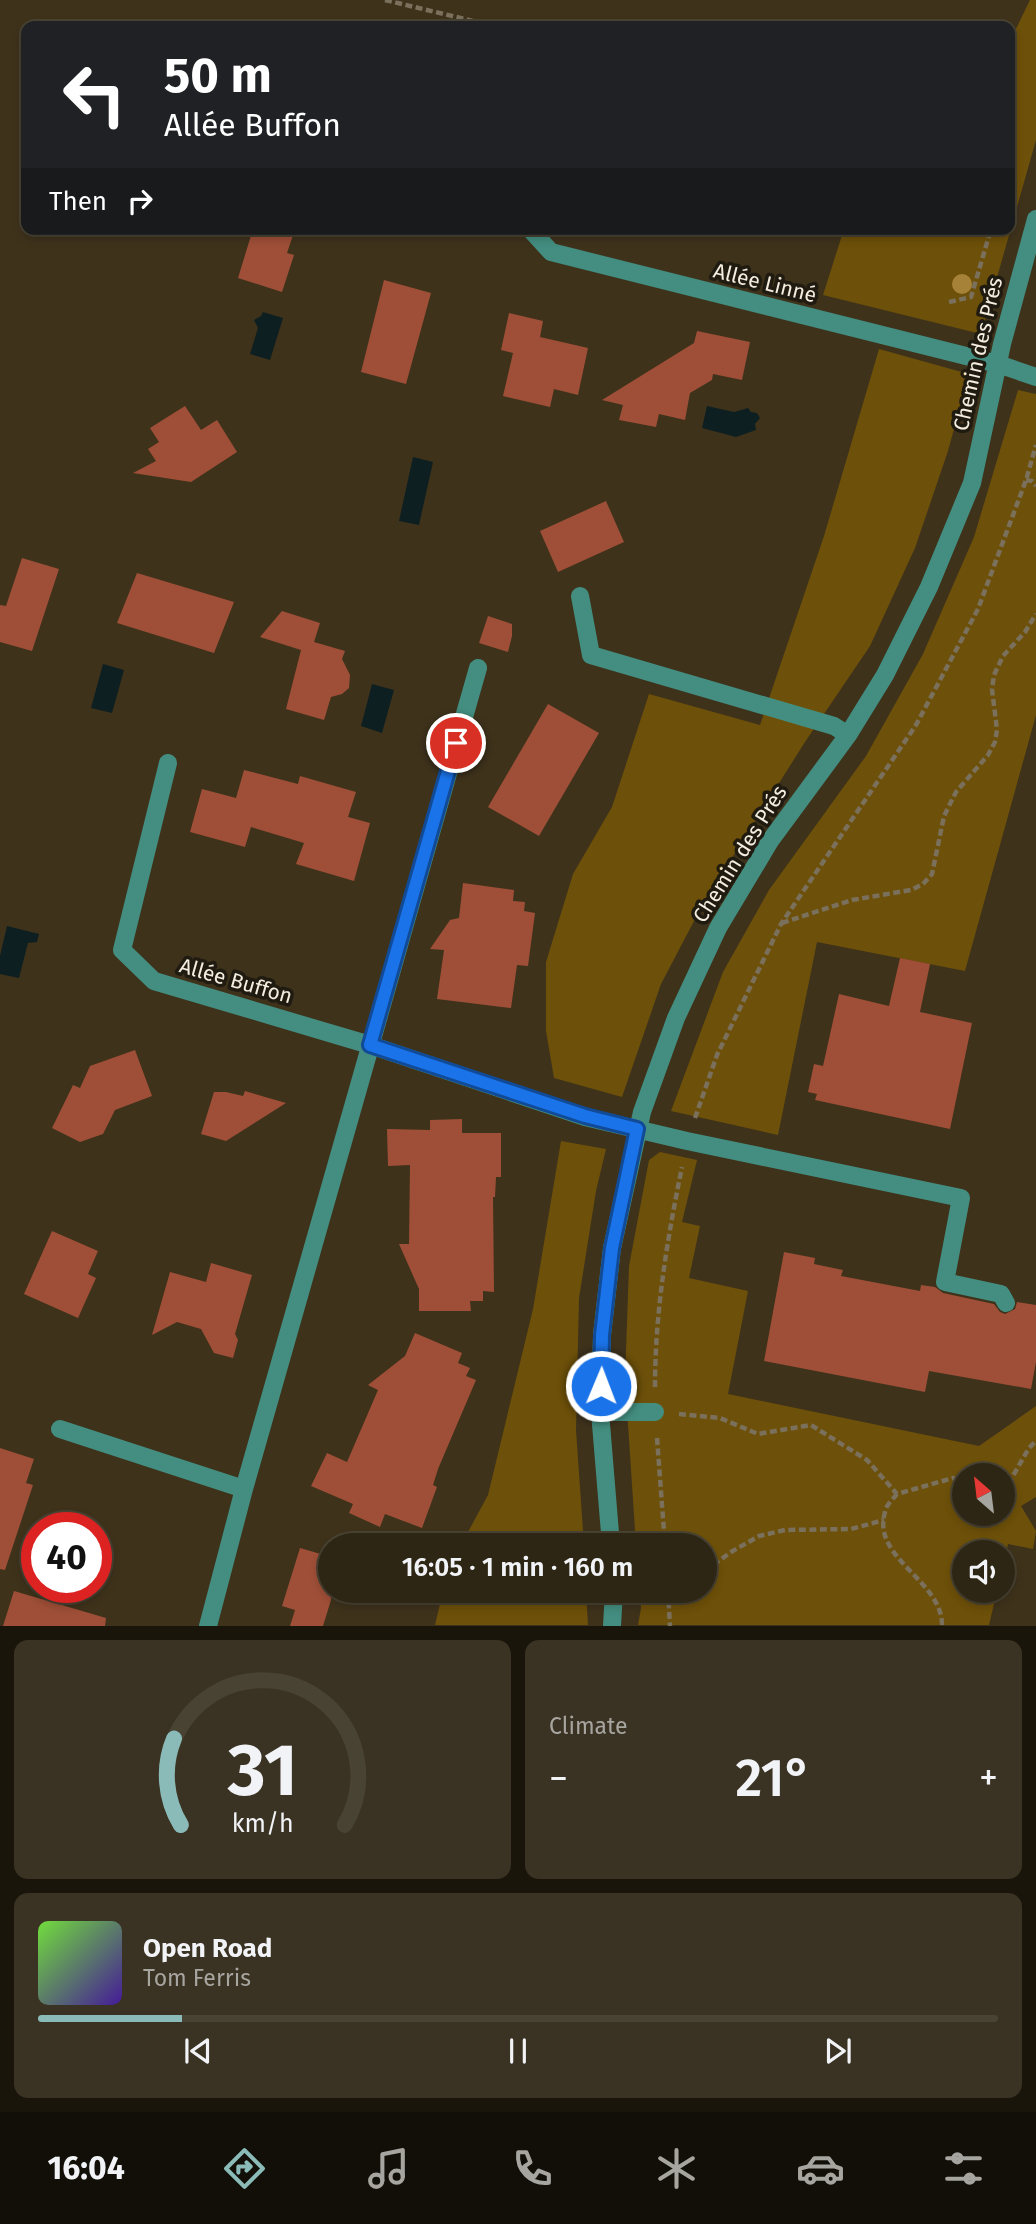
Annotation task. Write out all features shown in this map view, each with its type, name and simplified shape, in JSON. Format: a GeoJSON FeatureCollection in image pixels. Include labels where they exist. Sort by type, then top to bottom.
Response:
{"type":"FeatureCollection","features":[{"type":"Feature","properties":{"kind":"street","name":"Chemin des Prés"},"geometry":{"type":"LineString","coordinates":[[610,1533],[600,1412],[602,1335],[612,1248],[637,1129],[676,1018],[718,928],[770,841],[848,735],[885,675],[929,587],[972,483],[998,364],[1036,219]]}},
{"type":"Feature","properties":{"kind":"street","name":"Allée Linné"},"geometry":{"type":"LineString","coordinates":[[535,235],[551,252],[998,364],[1036,377]]}},
{"type":"Feature","properties":{"kind":"street"},"geometry":{"type":"LineString","coordinates":[[580,596],[591,655],[834,726],[848,735]]}},
{"type":"Feature","properties":{"kind":"street"},"geometry":{"type":"LineString","coordinates":[[208,1626],[244,1489],[478,668]]}},
{"type":"Feature","properties":{"kind":"street","name":"Allée Buffon"},"geometry":{"type":"LineString","coordinates":[[168,764],[122,950],[154,981],[370,1045],[585,1116],[687,1141],[961,1198],[945,1282],[1001,1294],[1006,1303]]}},
{"type":"Feature","properties":{"kind":"street"},"geometry":{"type":"LineString","coordinates":[[600,1412],[655,1412]]}},
{"type":"Feature","properties":{"kind":"street"},"geometry":{"type":"LineString","coordinates":[[60,1429],[244,1489]]}},
{"type":"Feature","properties":{"kind":"street"},"geometry":{"type":"LineString","coordinates":[[612,1626],[613,1603]]}},
{"type":"Feature","properties":{"kind":"path"},"geometry":{"type":"LineString","coordinates":[[385,0],[473,21]]}},
{"type":"Feature","properties":{"kind":"path"},"geometry":{"type":"LineString","coordinates":[[949,302],[971,297],[989,235]]}},
{"type":"Feature","properties":{"kind":"path"},"geometry":{"type":"LineString","coordinates":[[665,1533],[655,1412],[656,1325],[666,1242],[687,1141],[717,1055],[781,924],[916,725],[978,609],[1027,480],[1036,445]]}},
{"type":"Feature","properties":{"kind":"path"},"geometry":{"type":"LineString","coordinates":[[1027,480],[1036,486]]}},
{"type":"Feature","properties":{"kind":"path"},"geometry":{"type":"LineString","coordinates":[[781,924],[852,900],[911,890],[923,884],[932,874],[944,816],[956,792],[988,755],[995,742],[997,730],[992,689],[994,675],[1003,656],[1025,632],[1036,614]]}},
{"type":"Feature","properties":{"kind":"path"},"geometry":{"type":"LineString","coordinates":[[655,1412],[720,1418],[758,1434],[811,1425],[867,1460],[897,1494]]}},
{"type":"Feature","properties":{"kind":"path"},"geometry":{"type":"LineString","coordinates":[[1015,1472],[1036,1441]]}},
{"type":"Feature","properties":{"kind":"path"},"geometry":{"type":"LineString","coordinates":[[942,1626],[942,1616],[926,1587],[899,1559],[883,1532],[885,1510],[897,1494],[952,1478]]}},
{"type":"Feature","properties":{"kind":"path"},"geometry":{"type":"LineString","coordinates":[[717,1562],[759,1535],[785,1530],[851,1529],[884,1520]]}},
{"type":"Feature","properties":{"kind":"path"},"geometry":{"type":"LineString","coordinates":[[669,1603],[670,1626]]}},
{"type":"Feature","properties":{"kind":"shaded area"},"geometry":{"type":"Polygon","coordinates":[[[1030,0],[1036,0],[1036,140],[1015,214],[1015,31],[1030,0]]]}},
{"type":"Feature","properties":{"kind":"shaded area"},"geometry":{"type":"Polygon","coordinates":[[[842,235],[1009,235],[981,334],[823,295],[842,235]]]}},
{"type":"Feature","properties":{"kind":"shaded area"},"geometry":{"type":"Polygon","coordinates":[[[263,312],[283,318],[270,360],[250,354],[258,328],[254,320],[263,312]]]}},
{"type":"Feature","properties":{"kind":"shaded area"},"geometry":{"type":"Polygon","coordinates":[[[879,349],[969,374],[948,451],[915,548],[870,646],[805,742],[704,902],[661,984],[622,1097],[554,1078],[546,1031],[546,962],[573,874],[612,807],[649,694],[760,725],[824,536],[879,349]]]}},
{"type":"Feature","properties":{"kind":"shaded area"},"geometry":{"type":"Polygon","coordinates":[[[1018,390],[1036,394],[1036,715],[965,971],[817,942],[778,1135],[671,1111],[723,972],[769,890],[866,756],[923,654],[974,537],[1018,390]]]}},
{"type":"Feature","properties":{"kind":"shaded area"},"geometry":{"type":"Polygon","coordinates":[[[707,406],[734,412],[748,408],[760,418],[755,424],[756,430],[736,437],[702,428],[707,406]]]}},
{"type":"Feature","properties":{"kind":"shaded area"},"geometry":{"type":"Polygon","coordinates":[[[413,457],[433,462],[419,525],[399,521],[413,457]]]}},
{"type":"Feature","properties":{"kind":"shaded area"},"geometry":{"type":"Polygon","coordinates":[[[103,664],[124,670],[112,713],[91,708],[103,664]]]}},
{"type":"Feature","properties":{"kind":"shaded area"},"geometry":{"type":"Polygon","coordinates":[[[372,684],[394,690],[382,733],[361,726],[372,684]]]}},
{"type":"Feature","properties":{"kind":"shaded area"},"geometry":{"type":"Polygon","coordinates":[[[7,926],[39,934],[37,942],[28,943],[19,978],[0,974],[0,956],[7,926]]]}},
{"type":"Feature","properties":{"kind":"shaded area"},"geometry":{"type":"Polygon","coordinates":[[[561,1141],[606,1149],[596,1191],[579,1298],[576,1430],[583,1533],[467,1533],[488,1495],[533,1309],[561,1141]]]}},
{"type":"Feature","properties":{"kind":"shaded area"},"geometry":{"type":"Polygon","coordinates":[[[660,1152],[697,1160],[682,1222],[700,1226],[689,1278],[748,1291],[728,1394],[979,1446],[1036,1406],[1036,1497],[1021,1506],[1036,1531],[1033,1549],[1015,1545],[1015,1540],[952,1540],[952,1603],[994,1603],[989,1625],[638,1625],[641,1603],[717,1603],[717,1533],[635,1533],[625,1379],[629,1266],[649,1160],[660,1152]]]}},
{"type":"Feature","properties":{"kind":"shaded area"},"geometry":{"type":"Polygon","coordinates":[[[440,1603],[587,1603],[588,1625],[435,1625],[440,1603]]]}},
{"type":"Feature","properties":{"kind":"building"},"geometry":{"type":"Polygon","coordinates":[[[251,235],[293,235],[287,253],[294,255],[282,292],[238,278],[251,235]]]}},
{"type":"Feature","properties":{"kind":"building"},"geometry":{"type":"Polygon","coordinates":[[[384,280],[431,293],[406,384],[361,372],[384,280]]]}},
{"type":"Feature","properties":{"kind":"building"},"geometry":{"type":"Polygon","coordinates":[[[509,313],[543,321],[540,337],[588,348],[578,395],[554,389],[550,407],[503,396],[513,353],[501,350],[509,313]]]}},
{"type":"Feature","properties":{"kind":"building"},"geometry":{"type":"Polygon","coordinates":[[[697,331],[750,342],[742,380],[713,374],[712,380],[690,393],[685,420],[659,414],[656,427],[619,420],[623,405],[602,400],[694,343],[697,331]]]}},
{"type":"Feature","properties":{"kind":"building"},"geometry":{"type":"Polygon","coordinates":[[[185,406],[201,430],[217,420],[237,452],[191,482],[133,473],[156,461],[148,449],[159,442],[150,428],[185,406]]]}},
{"type":"Feature","properties":{"kind":"building"},"geometry":{"type":"Polygon","coordinates":[[[606,501],[624,542],[558,572],[540,531],[606,501]]]}},
{"type":"Feature","properties":{"kind":"building"},"geometry":{"type":"Polygon","coordinates":[[[22,558],[59,569],[32,651],[0,642],[0,605],[6,606],[22,558]]]}},
{"type":"Feature","properties":{"kind":"building"},"geometry":{"type":"Polygon","coordinates":[[[137,573],[234,602],[214,653],[117,623],[137,573]]]}},
{"type":"Feature","properties":{"kind":"building"},"geometry":{"type":"Polygon","coordinates":[[[282,611],[320,623],[314,642],[345,651],[342,659],[350,675],[349,688],[342,694],[331,697],[324,720],[286,709],[301,650],[260,637],[282,611]]]}},
{"type":"Feature","properties":{"kind":"building"},"geometry":{"type":"Polygon","coordinates":[[[488,616],[512,624],[508,652],[479,643],[488,616]]]}},
{"type":"Feature","properties":{"kind":"building"},"geometry":{"type":"Polygon","coordinates":[[[548,704],[599,733],[539,836],[488,807],[548,704]]]}},
{"type":"Feature","properties":{"kind":"building"},"geometry":{"type":"Polygon","coordinates":[[[244,770],[298,784],[300,776],[356,792],[348,817],[370,823],[354,881],[296,864],[304,843],[251,827],[245,847],[190,832],[202,789],[236,798],[244,770]]]}},
{"type":"Feature","properties":{"kind":"building"},"geometry":{"type":"Polygon","coordinates":[[[463,883],[514,890],[513,901],[525,902],[524,911],[535,913],[528,966],[517,965],[511,1008],[437,999],[444,950],[430,949],[450,920],[459,918],[463,883]]]}},
{"type":"Feature","properties":{"kind":"building"},"geometry":{"type":"Polygon","coordinates":[[[900,958],[930,964],[920,1012],[972,1023],[950,1129],[815,1100],[817,1094],[808,1092],[814,1064],[823,1066],[839,994],[889,1006],[900,958]]]}},
{"type":"Feature","properties":{"kind":"building"},"geometry":{"type":"Polygon","coordinates":[[[135,1050],[152,1096],[115,1110],[103,1134],[80,1142],[52,1128],[73,1085],[80,1088],[90,1066],[135,1050]]]}},
{"type":"Feature","properties":{"kind":"building"},"geometry":{"type":"Polygon","coordinates":[[[245,1091],[286,1103],[226,1141],[201,1134],[214,1092],[243,1096],[245,1091]]]}},
{"type":"Feature","properties":{"kind":"building"},"geometry":{"type":"Polygon","coordinates":[[[462,1119],[462,1133],[501,1133],[501,1177],[496,1177],[493,1197],[494,1292],[483,1291],[483,1301],[470,1301],[471,1311],[419,1311],[419,1289],[399,1244],[409,1244],[410,1165],[388,1166],[387,1129],[430,1130],[430,1120],[462,1119]]]}},
{"type":"Feature","properties":{"kind":"building"},"geometry":{"type":"Polygon","coordinates":[[[52,1231],[98,1251],[88,1274],[96,1278],[78,1318],[24,1294],[52,1231]]]}},
{"type":"Feature","properties":{"kind":"building"},"geometry":{"type":"Polygon","coordinates":[[[784,1252],[815,1258],[814,1264],[843,1270],[841,1276],[920,1291],[921,1285],[935,1287],[943,1293],[994,1304],[1005,1314],[1015,1309],[1017,1302],[1036,1305],[1036,1362],[1031,1389],[929,1371],[925,1392],[764,1361],[784,1252]]]}},
{"type":"Feature","properties":{"kind":"building"},"geometry":{"type":"Polygon","coordinates":[[[211,1263],[252,1275],[235,1334],[238,1340],[233,1358],[214,1353],[201,1329],[177,1322],[152,1335],[170,1272],[206,1282],[211,1263]]]}},
{"type":"Feature","properties":{"kind":"building"},"geometry":{"type":"Polygon","coordinates":[[[415,1333],[462,1353],[458,1363],[470,1368],[466,1376],[476,1380],[438,1469],[433,1485],[437,1487],[422,1528],[385,1514],[380,1527],[349,1513],[353,1504],[311,1486],[327,1453],[347,1462],[378,1390],[368,1385],[405,1356],[415,1333]]]}},
{"type":"Feature","properties":{"kind":"building"},"geometry":{"type":"Polygon","coordinates":[[[0,1448],[34,1459],[26,1483],[33,1485],[24,1512],[21,1512],[21,1521],[5,1570],[0,1569],[0,1448]]]}},
{"type":"Feature","properties":{"kind":"building"},"geometry":{"type":"Polygon","coordinates":[[[300,1548],[318,1553],[318,1603],[330,1603],[323,1626],[290,1626],[295,1610],[282,1606],[300,1548]]]}},
{"type":"Feature","properties":{"kind":"building"},"geometry":{"type":"Polygon","coordinates":[[[14,1591],[21,1593],[21,1603],[55,1603],[106,1618],[105,1626],[3,1626],[14,1591]]]}},
{"type":"Feature","properties":{"kind":"route"},"geometry":{"type":"LineString","coordinates":[[456,743],[370,1045],[585,1116],[637,1129],[612,1248],[602,1335],[601,1386]]}}]}
